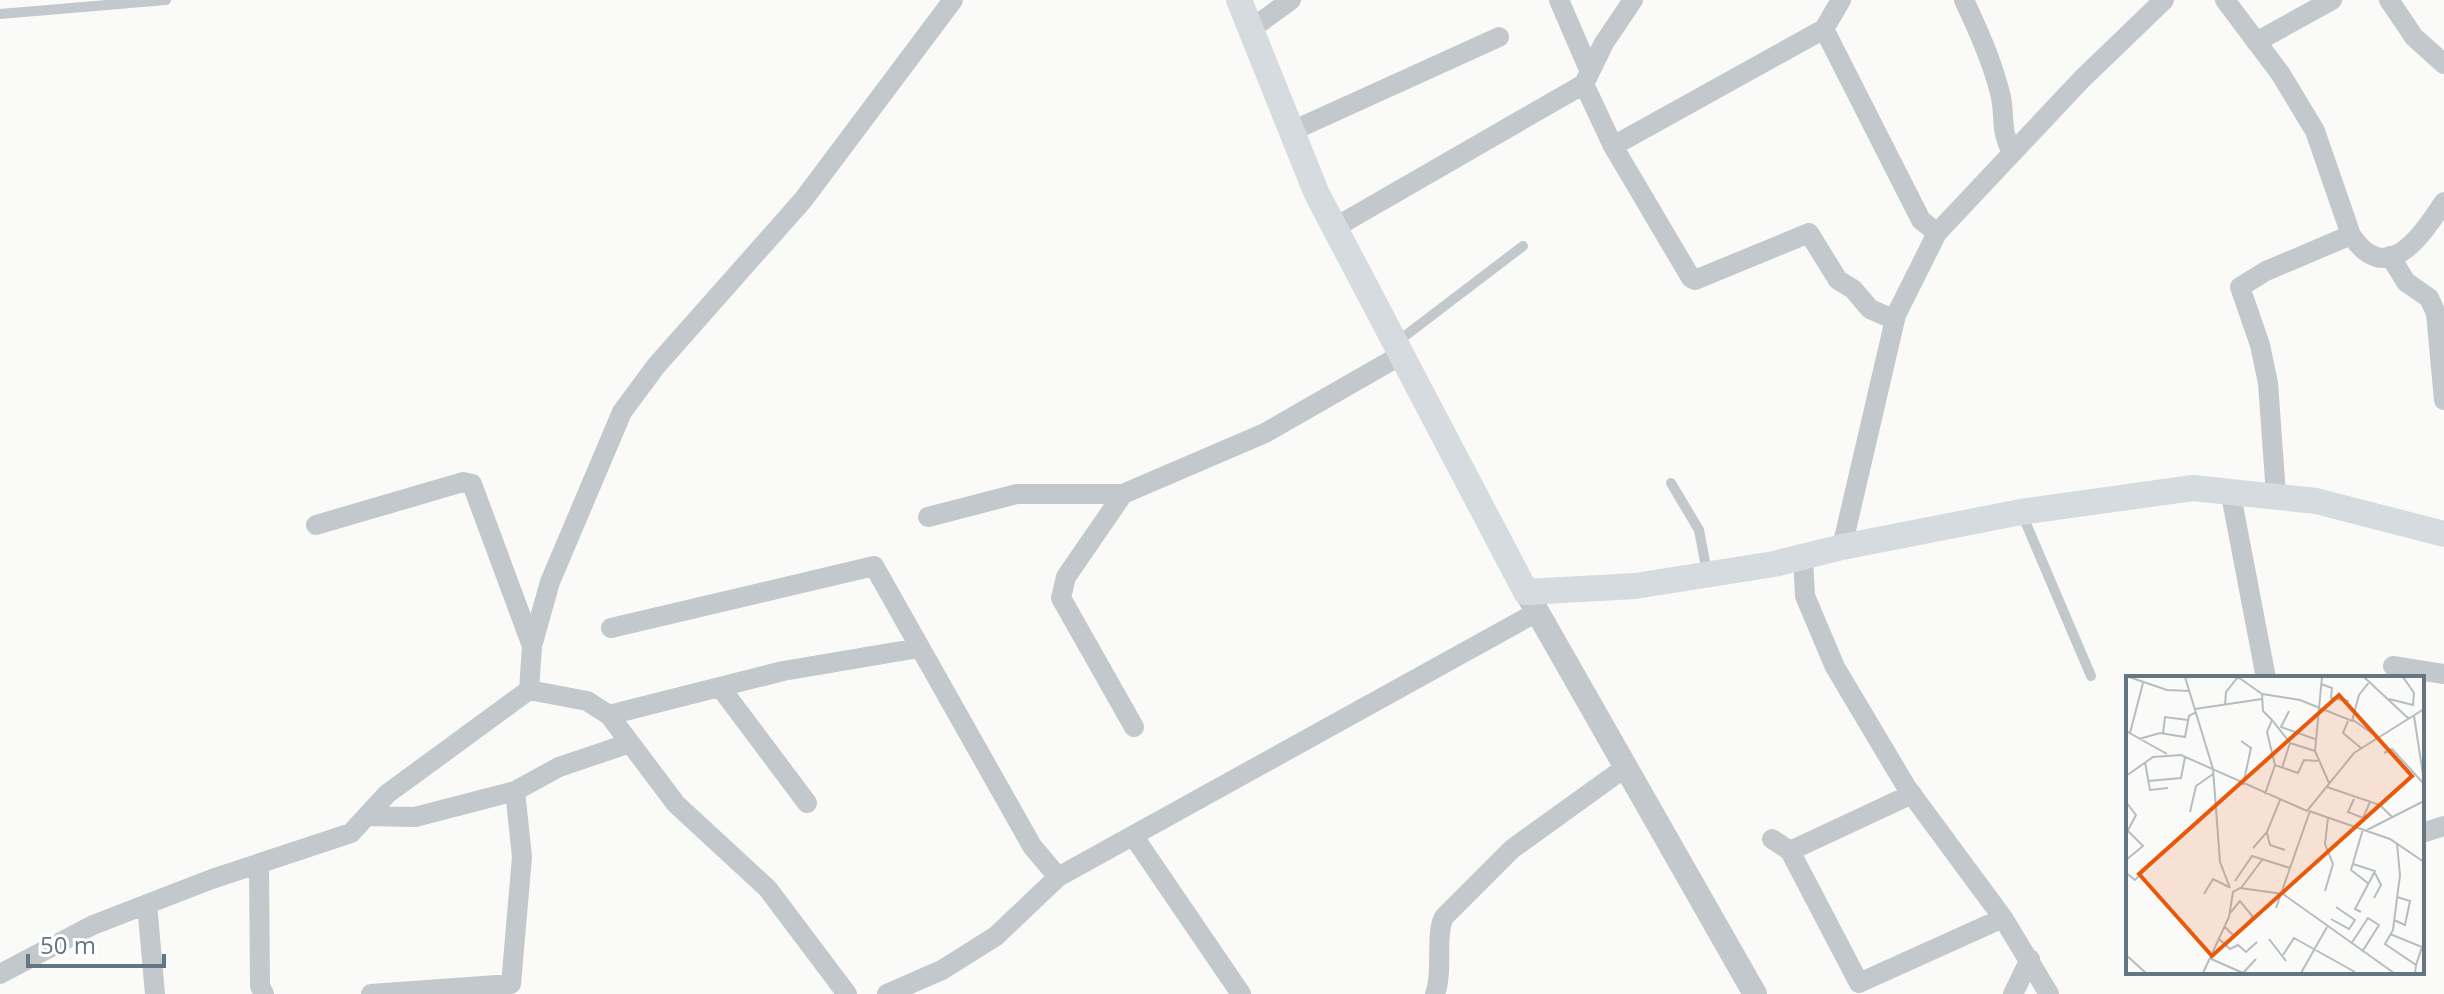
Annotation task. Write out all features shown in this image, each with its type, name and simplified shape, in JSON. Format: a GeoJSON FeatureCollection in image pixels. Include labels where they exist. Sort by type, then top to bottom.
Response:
{"type":"FeatureCollection","features":[{"type":"Feature","properties":{"kind":"main road"},"geometry":{"type":"LineString","coordinates":[[1239,0],[1334,228],[1532,602],[1803,557],[2021,512],[2193,488],[2316,501],[2444,534]]}},
{"type":"Feature","properties":{"kind":"street"},"geometry":{"type":"LineString","coordinates":[[529,690],[532,646],[550,582],[622,412],[656,366],[803,200],[953,0]]}},
{"type":"Feature","properties":{"kind":"street"},"geometry":{"type":"LineString","coordinates":[[1251,29],[1291,0]]}},
{"type":"Feature","properties":{"kind":"street"},"geometry":{"type":"LineString","coordinates":[[1559,0],[1613,146],[1693,279],[1809,233],[1838,280],[1853,289],[1870,309],[1895,320]]}},
{"type":"Feature","properties":{"kind":"street"},"geometry":{"type":"LineString","coordinates":[[1334,228],[1587,78],[1633,0]]}},
{"type":"Feature","properties":{"kind":"street"},"geometry":{"type":"LineString","coordinates":[[1613,146],[1824,29],[1841,0]]}},
{"type":"Feature","properties":{"kind":"street"},"geometry":{"type":"LineString","coordinates":[[1964,0],[1996,81],[2001,97],[2003,131],[2012,153]]}},
{"type":"Feature","properties":{"kind":"street"},"geometry":{"type":"LineString","coordinates":[[1842,547],[1895,320],[1937,233],[2164,0]]}},
{"type":"Feature","properties":{"kind":"street"},"geometry":{"type":"LineString","coordinates":[[2225,0],[2280,73],[2315,131],[2351,235],[2360,248],[2373,256],[2390,256],[2408,250],[2421,238],[2444,202]]}},
{"type":"Feature","properties":{"kind":"street"},"geometry":{"type":"LineString","coordinates":[[2256,42],[2332,0]]}},
{"type":"Feature","properties":{"kind":"street"},"geometry":{"type":"LineString","coordinates":[[2389,0],[2414,37],[2444,64]]}},
{"type":"Feature","properties":{"kind":"street"},"geometry":{"type":"LineString","coordinates":[[1824,29],[1921,220],[1937,233]]}},
{"type":"Feature","properties":{"kind":"street"},"geometry":{"type":"LineString","coordinates":[[1292,131],[1499,37]]}},
{"type":"Feature","properties":{"kind":"street"},"geometry":{"type":"LineString","coordinates":[[2276,495],[2268,383],[2260,345],[2240,287],[2266,271],[2351,235]]}},
{"type":"Feature","properties":{"kind":"street"},"geometry":{"type":"LineString","coordinates":[[2390,256],[2406,282],[2429,298],[2436,313],[2444,400]]}},
{"type":"Feature","properties":{"kind":"street"},"geometry":{"type":"LineString","coordinates":[[928,517],[1017,494],[1123,494],[1265,433],[1398,349]]}},
{"type":"Feature","properties":{"kind":"street"},"geometry":{"type":"LineString","coordinates":[[316,525],[463,482],[472,484],[532,646]]}},
{"type":"Feature","properties":{"kind":"street"},"geometry":{"type":"LineString","coordinates":[[2230,490],[2266,676]]}},
{"type":"Feature","properties":{"kind":"street"},"geometry":{"type":"LineString","coordinates":[[1123,494],[1066,577],[1061,598],[1134,727]]}},
{"type":"Feature","properties":{"kind":"street"},"geometry":{"type":"LineString","coordinates":[[1803,557],[1805,596],[1814,624],[1835,667],[1912,794],[2003,918],[2049,994]]}},
{"type":"Feature","properties":{"kind":"street"},"geometry":{"type":"LineString","coordinates":[[611,628],[870,566],[879,569],[919,648],[1032,846],[1058,877]]}},
{"type":"Feature","properties":{"kind":"street"},"geometry":{"type":"LineString","coordinates":[[887,994],[942,970],[1001,932],[1058,877],[1134,837],[1532,602],[1755,994]]}},
{"type":"Feature","properties":{"kind":"street"},"geometry":{"type":"LineString","coordinates":[[609,715],[783,671],[919,648]]}},
{"type":"Feature","properties":{"kind":"street"},"geometry":{"type":"LineString","coordinates":[[2393,666],[2444,674]]}},
{"type":"Feature","properties":{"kind":"street"},"geometry":{"type":"LineString","coordinates":[[720,687],[807,803]]}},
{"type":"Feature","properties":{"kind":"street"},"geometry":{"type":"LineString","coordinates":[[0,974],[93,925],[345,836],[387,794],[529,690],[587,701],[609,715],[676,804],[768,889],[847,994]]}},
{"type":"Feature","properties":{"kind":"street"},"geometry":{"type":"LineString","coordinates":[[368,816],[415,817],[515,791],[559,767],[630,743]]}},
{"type":"Feature","properties":{"kind":"street"},"geometry":{"type":"LineString","coordinates":[[1435,994],[1442,974],[1440,926],[1445,916],[1512,849],[1626,767]]}},
{"type":"Feature","properties":{"kind":"street"},"geometry":{"type":"LineString","coordinates":[[371,994],[511,984],[522,857],[515,791]]}},
{"type":"Feature","properties":{"kind":"street"},"geometry":{"type":"LineString","coordinates":[[1790,851],[1912,794]]}},
{"type":"Feature","properties":{"kind":"street"},"geometry":{"type":"LineString","coordinates":[[2424,832],[2444,826]]}},
{"type":"Feature","properties":{"kind":"street"},"geometry":{"type":"LineString","coordinates":[[1134,837],[1241,994]]}},
{"type":"Feature","properties":{"kind":"street"},"geometry":{"type":"LineString","coordinates":[[1772,839],[1790,851],[1859,983],[2003,918]]}},
{"type":"Feature","properties":{"kind":"street"},"geometry":{"type":"LineString","coordinates":[[259,864],[260,986],[264,994]]}},
{"type":"Feature","properties":{"kind":"street"},"geometry":{"type":"LineString","coordinates":[[147,904],[155,994]]}},
{"type":"Feature","properties":{"kind":"street"},"geometry":{"type":"LineString","coordinates":[[2013,994],[2030,959]]}},
{"type":"Feature","properties":{"kind":"lane"},"geometry":{"type":"LineString","coordinates":[[0,14],[166,0]]}},
{"type":"Feature","properties":{"kind":"lane"},"geometry":{"type":"LineString","coordinates":[[1398,349],[1523,246]]}},
{"type":"Feature","properties":{"kind":"lane"},"geometry":{"type":"LineString","coordinates":[[1671,483],[1699,530],[1708,574]]}},
{"type":"Feature","properties":{"kind":"lane"},"geometry":{"type":"LineString","coordinates":[[2021,512],[2091,676]]}}]}
